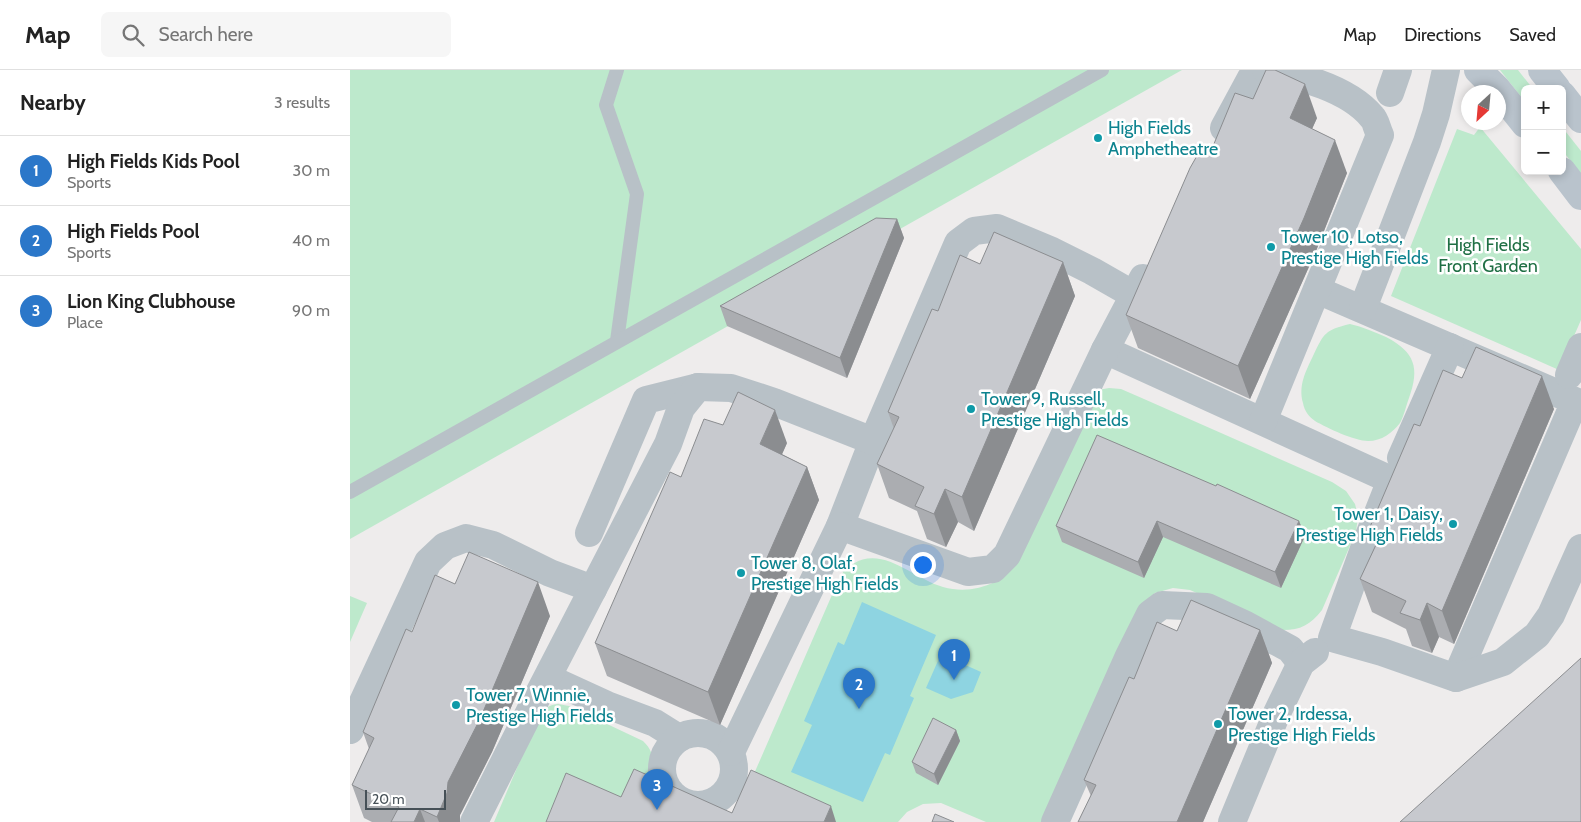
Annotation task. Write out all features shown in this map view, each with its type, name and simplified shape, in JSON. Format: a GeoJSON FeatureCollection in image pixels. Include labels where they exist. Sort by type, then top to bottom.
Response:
{"type":"FeatureCollection","features":[{"type":"Feature","properties":{"kind":"street"},"geometry":{"type":"LineString","coordinates":[[1214,147],[1252,78],[1264,70],[1289,74],[1327,87],[1356,103],[1373,118],[1380,135],[1263,421]]}},
{"type":"Feature","properties":{"kind":"street"},"geometry":{"type":"LineString","coordinates":[[1363,308],[1427,142],[1436,114],[1446,70]]}},
{"type":"Feature","properties":{"kind":"street"},"geometry":{"type":"LineString","coordinates":[[1478,70],[1497,89],[1521,119]]}},
{"type":"Feature","properties":{"kind":"street"},"geometry":{"type":"LineString","coordinates":[[1542,70],[1554,85]]}},
{"type":"Feature","properties":{"kind":"street"},"geometry":{"type":"LineString","coordinates":[[1566,100],[1581,119]]}},
{"type":"Feature","properties":{"kind":"street"},"geometry":{"type":"LineString","coordinates":[[1565,175],[1581,196]]}},
{"type":"Feature","properties":{"kind":"street"},"geometry":{"type":"LineString","coordinates":[[731,752],[840,526],[873,441],[958,243],[974,230],[997,228],[1052,251],[1134,295]]}},
{"type":"Feature","properties":{"kind":"street"},"geometry":{"type":"LineString","coordinates":[[840,526],[968,572],[993,568],[1007,555],[1105,350],[1155,256]]}},
{"type":"Feature","properties":{"kind":"street"},"geometry":{"type":"LineString","coordinates":[[1317,290],[1363,308],[1575,401],[1456,678]]}},
{"type":"Feature","properties":{"kind":"street"},"geometry":{"type":"LineString","coordinates":[[1232,822],[1276,713],[1302,663],[1332,638],[1364,546],[1450,347]]}},
{"type":"Feature","properties":{"kind":"street"},"geometry":{"type":"LineString","coordinates":[[1569,376],[1581,347]]}},
{"type":"Feature","properties":{"kind":"street"},"geometry":{"type":"LineString","coordinates":[[1105,350],[1391,480]]}},
{"type":"Feature","properties":{"kind":"street"},"geometry":{"type":"LineString","coordinates":[[589,533],[646,400],[698,388],[731,388],[774,402],[873,441]]}},
{"type":"Feature","properties":{"kind":"street"},"geometry":{"type":"LineString","coordinates":[[474,822],[668,444],[681,408],[698,388]]}},
{"type":"Feature","properties":{"kind":"street"},"geometry":{"type":"LineString","coordinates":[[350,730],[428,562],[445,546],[466,538],[493,545],[550,573],[593,589]]}},
{"type":"Feature","properties":{"kind":"street"},"geometry":{"type":"LineString","coordinates":[[1332,638],[1382,652],[1456,678],[1504,662],[1536,635],[1551,615],[1581,548]]}},
{"type":"Feature","properties":{"kind":"street"},"geometry":{"type":"LineString","coordinates":[[1055,822],[1128,656],[1150,614],[1162,605],[1207,607],[1246,625],[1290,649],[1302,663]]}},
{"type":"Feature","properties":{"kind":"street"},"geometry":{"type":"LineString","coordinates":[[548,678],[607,705],[655,723],[679,738]]}},
{"type":"Feature","properties":{"kind":"street"},"geometry":{"type":"LineString","coordinates":[[702,732],[724,742],[731,752],[735,773],[732,784],[725,794],[715,802],[704,805],[691,805],[680,801],[670,793],[664,783],[662,762],[671,744],[679,738],[690,733],[702,732]]}},
{"type":"Feature","properties":{"kind":"lane"},"geometry":{"type":"LineString","coordinates":[[617,70],[606,105],[637,194],[617,341]]}},
{"type":"Feature","properties":{"kind":"lane"},"geometry":{"type":"LineString","coordinates":[[350,492],[1102,70]]}},
{"type":"Feature","properties":{"kind":"green space"},"geometry":{"type":"Polygon","coordinates":[[[350,70],[1182,70],[350,539],[350,70]]]}},
{"type":"Feature","properties":{"kind":"green space"},"geometry":{"type":"Polygon","coordinates":[[[1500,70],[1518,70],[1530,85],[1521,85],[1521,97],[1500,70]]]}},
{"type":"Feature","properties":{"kind":"green space","name":"High Fields Front Garden"},"geometry":{"type":"Polygon","coordinates":[[[1457,129],[1474,135],[1478,130],[1482,130],[1581,249],[1581,320],[1559,370],[1391,296],[1457,129]]]}},
{"type":"Feature","properties":{"kind":"green space"},"geometry":{"type":"Polygon","coordinates":[[[1566,132],[1581,151],[1581,174],[1566,155],[1566,132]]]}},
{"type":"Feature","properties":{"kind":"green space"},"geometry":{"type":"Polygon","coordinates":[[[1350,324],[1373,331],[1396,343],[1409,355],[1414,369],[1412,387],[1400,423],[1394,430],[1378,440],[1368,441],[1341,434],[1320,424],[1304,408],[1301,390],[1308,367],[1320,342],[1326,334],[1335,328],[1350,324]]]}},
{"type":"Feature","properties":{"kind":"green space"},"geometry":{"type":"Polygon","coordinates":[[[1109,388],[1121,389],[1332,482],[1346,491],[1355,504],[1358,516],[1356,532],[1322,610],[1308,624],[1292,630],[1279,630],[1190,590],[1173,588],[1155,593],[1142,604],[1045,822],[986,822],[941,803],[923,804],[907,812],[898,822],[733,822],[835,588],[845,570],[864,559],[876,558],[898,565],[932,583],[950,589],[982,587],[995,582],[1098,390],[1109,388]]]}},
{"type":"Feature","properties":{"kind":"green space"},"geometry":{"type":"Polygon","coordinates":[[[350,596],[367,603],[350,642],[350,596]]]}},
{"type":"Feature","properties":{"kind":"green space"},"geometry":{"type":"Polygon","coordinates":[[[558,704],[569,706],[643,741],[653,758],[648,790],[705,822],[494,822],[539,716],[547,707],[558,704]]]}},
{"type":"Feature","properties":{"kind":"water"},"geometry":{"type":"Polygon","coordinates":[[[862,602],[936,635],[910,696],[914,698],[890,755],[885,753],[863,802],[791,772],[812,725],[804,721],[838,642],[844,645],[862,602]]]}},
{"type":"Feature","properties":{"kind":"water"},"geometry":{"type":"Polygon","coordinates":[[[941,654],[981,672],[973,692],[951,699],[926,688],[941,654]]]}},
{"type":"Feature","properties":{"kind":"building","name":"Tower 10, Lotso, Prestige High Fields"},"geometry":{"type":"Polygon","coordinates":[[[1266,70],[1275,70],[1305,84],[1290,118],[1335,140],[1304,218],[1238,366],[1126,315],[1190,168],[1202,147],[1211,151],[1235,93],[1253,99],[1266,70]]]}},
{"type":"Feature","properties":{"kind":"building"},"geometry":{"type":"Polygon","coordinates":[[[876,218],[897,219],[840,358],[720,306],[876,218]]]}},
{"type":"Feature","properties":{"kind":"building","name":"Tower 9, Russell, Prestige High Fields"},"geometry":{"type":"Polygon","coordinates":[[[994,232],[1063,262],[962,497],[945,489],[934,514],[915,506],[924,487],[877,464],[899,417],[888,412],[932,309],[938,311],[960,255],[980,264],[994,232]]]}},
{"type":"Feature","properties":{"kind":"building","name":"Tower 1, Daisy, Prestige High Fields"},"geometry":{"type":"Polygon","coordinates":[[[1476,347],[1542,376],[1442,611],[1427,603],[1420,620],[1400,613],[1406,601],[1360,579],[1382,532],[1370,527],[1414,424],[1420,426],[1443,370],[1462,378],[1476,347]]]}},
{"type":"Feature","properties":{"kind":"building","name":"Tower 8, Olaf, Prestige High Fields"},"geometry":{"type":"Polygon","coordinates":[[[738,392],[775,410],[760,444],[807,467],[708,692],[595,643],[670,472],[681,477],[704,419],[723,425],[738,392]]]}},
{"type":"Feature","properties":{"kind":"building"},"geometry":{"type":"Polygon","coordinates":[[[1097,435],[1216,486],[1217,484],[1299,521],[1275,572],[1157,521],[1138,562],[1056,526],[1097,435]]]}},
{"type":"Feature","properties":{"kind":"building","name":"Tower 7, Winnie, Prestige High Fields"},"geometry":{"type":"Polygon","coordinates":[[[469,552],[538,582],[480,719],[448,782],[447,793],[437,817],[420,809],[414,822],[391,822],[399,807],[352,785],[374,738],[363,732],[406,629],[412,632],[435,575],[455,584],[469,552]]]}},
{"type":"Feature","properties":{"kind":"building","name":"Tower 2, Irdessa, Prestige High Fields"},"geometry":{"type":"Polygon","coordinates":[[[1191,600],[1260,630],[1177,822],[1078,822],[1096,785],[1084,780],[1129,677],[1134,679],[1157,622],[1177,631],[1191,600]]]}},
{"type":"Feature","properties":{"kind":"building"},"geometry":{"type":"Polygon","coordinates":[[[1581,658],[1581,822],[1400,822],[1581,658]]]}},
{"type":"Feature","properties":{"kind":"building"},"geometry":{"type":"Polygon","coordinates":[[[933,718],[956,730],[934,774],[912,762],[933,718]]]}},
{"type":"Feature","properties":{"kind":"building"},"geometry":{"type":"Polygon","coordinates":[[[634,769],[732,813],[751,770],[831,806],[824,822],[546,822],[566,773],[621,797],[634,769]]]}},
{"type":"Feature","properties":{"kind":"building"},"geometry":{"type":"Polygon","coordinates":[[[935,814],[954,822],[932,822],[935,814]]]}},
{"type":"Feature","properties":{"kind":"place","name":"High Fields Amphetheatre"},"geometry":{"type":"Point","coordinates":[1098,138]}},
{"type":"Feature","properties":{"kind":"place","name":"Tower 10, Lotso, Prestige High Fields"},"geometry":{"type":"Point","coordinates":[1271,247]}},
{"type":"Feature","properties":{"kind":"place","name":"Tower 9, Russell, Prestige High Fields"},"geometry":{"type":"Point","coordinates":[971,409]}},
{"type":"Feature","properties":{"kind":"place","name":"Tower 1, Daisy, Prestige High Fields"},"geometry":{"type":"Point","coordinates":[1453,524]}},
{"type":"Feature","properties":{"kind":"place","name":"Tower 8, Olaf, Prestige High Fields"},"geometry":{"type":"Point","coordinates":[741,573]}},
{"type":"Feature","properties":{"kind":"place","name":"High Fields Kids Pool"},"geometry":{"type":"Point","coordinates":[954,680]}},
{"type":"Feature","properties":{"kind":"place","name":"Tower 7, Winnie, Prestige High Fields"},"geometry":{"type":"Point","coordinates":[456,705]}},
{"type":"Feature","properties":{"kind":"place","name":"High Fields Pool"},"geometry":{"type":"Point","coordinates":[859,709]}},
{"type":"Feature","properties":{"kind":"place","name":"Tower 2, Irdessa, Prestige High Fields"},"geometry":{"type":"Point","coordinates":[1218,724]}},
{"type":"Feature","properties":{"kind":"place","name":"Lion King Clubhouse"},"geometry":{"type":"Point","coordinates":[657,810]}}]}
